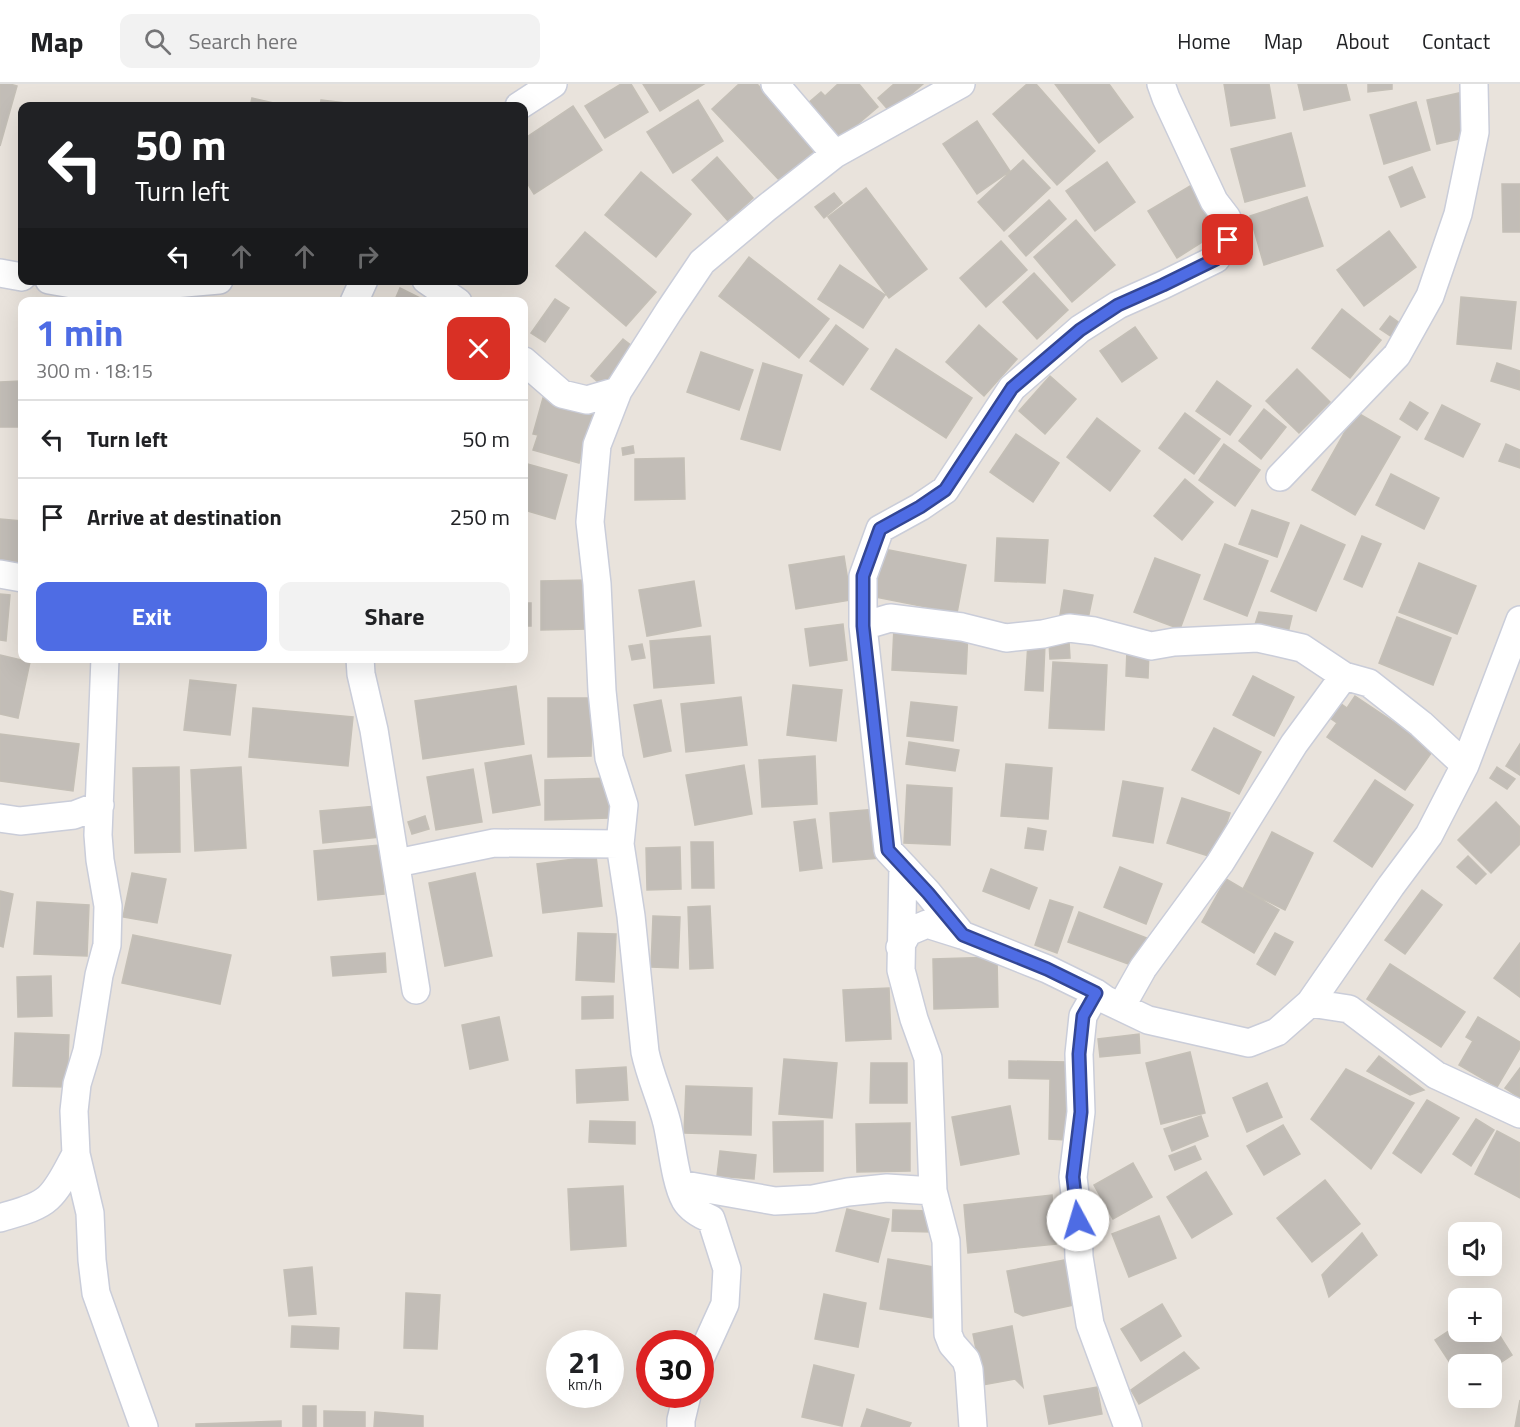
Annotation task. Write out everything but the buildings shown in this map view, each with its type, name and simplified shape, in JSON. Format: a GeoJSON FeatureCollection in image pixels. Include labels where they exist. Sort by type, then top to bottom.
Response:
{"type":"FeatureCollection","features":[{"type":"Feature","properties":{"kind":"street"},"geometry":{"type":"LineString","coordinates":[[525,102],[553,84]]}},
{"type":"Feature","properties":{"kind":"street"},"geometry":{"type":"LineString","coordinates":[[776,84],[835,154]]}},
{"type":"Feature","properties":{"kind":"street"},"geometry":{"type":"LineString","coordinates":[[713,1330],[724,1304],[728,1269],[711,1219],[698,1214],[685,1200],[679,1184],[667,1121],[645,1052],[631,916],[620,844],[624,806],[609,758],[602,691],[597,584],[590,522],[597,445],[618,391],[702,262],[835,154],[961,84]]}},
{"type":"Feature","properties":{"kind":"street"},"geometry":{"type":"LineString","coordinates":[[963,935],[888,850],[863,626],[863,576],[880,529],[945,490],[1012,388],[1080,330],[1118,305],[1216,259],[1228,240],[1227,218],[1214,201],[1161,84]]}},
{"type":"Feature","properties":{"kind":"street"},"geometry":{"type":"LineString","coordinates":[[1280,477],[1397,355],[1430,297],[1458,214],[1475,132],[1474,84]]}},
{"type":"Feature","properties":{"kind":"street"},"geometry":{"type":"LineString","coordinates":[[0,273],[18,276]]}},
{"type":"Feature","properties":{"kind":"street"},"geometry":{"type":"LineString","coordinates":[[64,285],[95,295],[162,285]]}},
{"type":"Feature","properties":{"kind":"street"},"geometry":{"type":"LineString","coordinates":[[433,285],[451,297]]}},
{"type":"Feature","properties":{"kind":"street"},"geometry":{"type":"LineString","coordinates":[[528,364],[562,394],[587,400],[618,391]]}},
{"type":"Feature","properties":{"kind":"street"},"geometry":{"type":"LineString","coordinates":[[0,573],[18,577]]}},
{"type":"Feature","properties":{"kind":"street"},"geometry":{"type":"LineString","coordinates":[[863,626],[891,618],[962,627],[1006,638],[1043,634],[1069,628],[1094,631],[1151,646],[1174,642],[1258,638],[1302,648],[1344,676],[1369,684],[1421,724],[1465,765]]}},
{"type":"Feature","properties":{"kind":"street"},"geometry":{"type":"LineString","coordinates":[[900,947],[908,932],[927,924],[963,935],[1047,969],[1148,1020],[1249,1043],[1277,1032],[1310,1003],[1391,885],[1429,835],[1465,765],[1520,620]]}},
{"type":"Feature","properties":{"kind":"street"},"geometry":{"type":"LineString","coordinates":[[105,663],[98,834],[108,906],[107,945],[99,975],[87,1051],[77,1084],[74,1111],[76,1154],[90,1213],[96,1293],[144,1427]]}},
{"type":"Feature","properties":{"kind":"street"},"geometry":{"type":"LineString","coordinates":[[360,663],[397,863],[416,990]]}},
{"type":"Feature","properties":{"kind":"street"},"geometry":{"type":"LineString","coordinates":[[1121,1007],[1143,968],[1220,863],[1294,744],[1344,676]]}},
{"type":"Feature","properties":{"kind":"street"},"geometry":{"type":"LineString","coordinates":[[0,818],[20,821],[74,815],[100,805]]}},
{"type":"Feature","properties":{"kind":"street"},"geometry":{"type":"LineString","coordinates":[[397,863],[494,843],[620,844]]}},
{"type":"Feature","properties":{"kind":"street"},"geometry":{"type":"LineString","coordinates":[[903,866],[901,970],[927,1058],[933,1191],[946,1241],[948,1334],[952,1344],[966,1360],[969,1370],[973,1427]]}},
{"type":"Feature","properties":{"kind":"street"},"geometry":{"type":"LineString","coordinates":[[1096,993],[1083,1016],[1079,1054],[1081,1112],[1073,1177],[1079,1257],[1090,1324],[1128,1427]]}},
{"type":"Feature","properties":{"kind":"street"},"geometry":{"type":"LineString","coordinates":[[1310,1003],[1349,1009],[1436,1075],[1520,1114]]}},
{"type":"Feature","properties":{"kind":"street"},"geometry":{"type":"LineString","coordinates":[[0,1218],[48,1199],[76,1154]]}},
{"type":"Feature","properties":{"kind":"street"},"geometry":{"type":"LineString","coordinates":[[679,1184],[775,1201],[813,1199],[887,1188],[933,1191]]}},
{"type":"Feature","properties":{"kind":"street"},"geometry":{"type":"LineString","coordinates":[[681,1427],[684,1408]]}},
{"type":"Feature","properties":{"kind":"route"},"geometry":{"type":"LineString","coordinates":[[1078,1220],[1073,1177],[1081,1112],[1079,1054],[1083,1016],[1096,993],[1047,969],[963,935],[888,850],[863,626],[863,576],[880,529],[945,490],[1012,388],[1080,330],[1118,305],[1216,259],[1228,240]]}}]}
